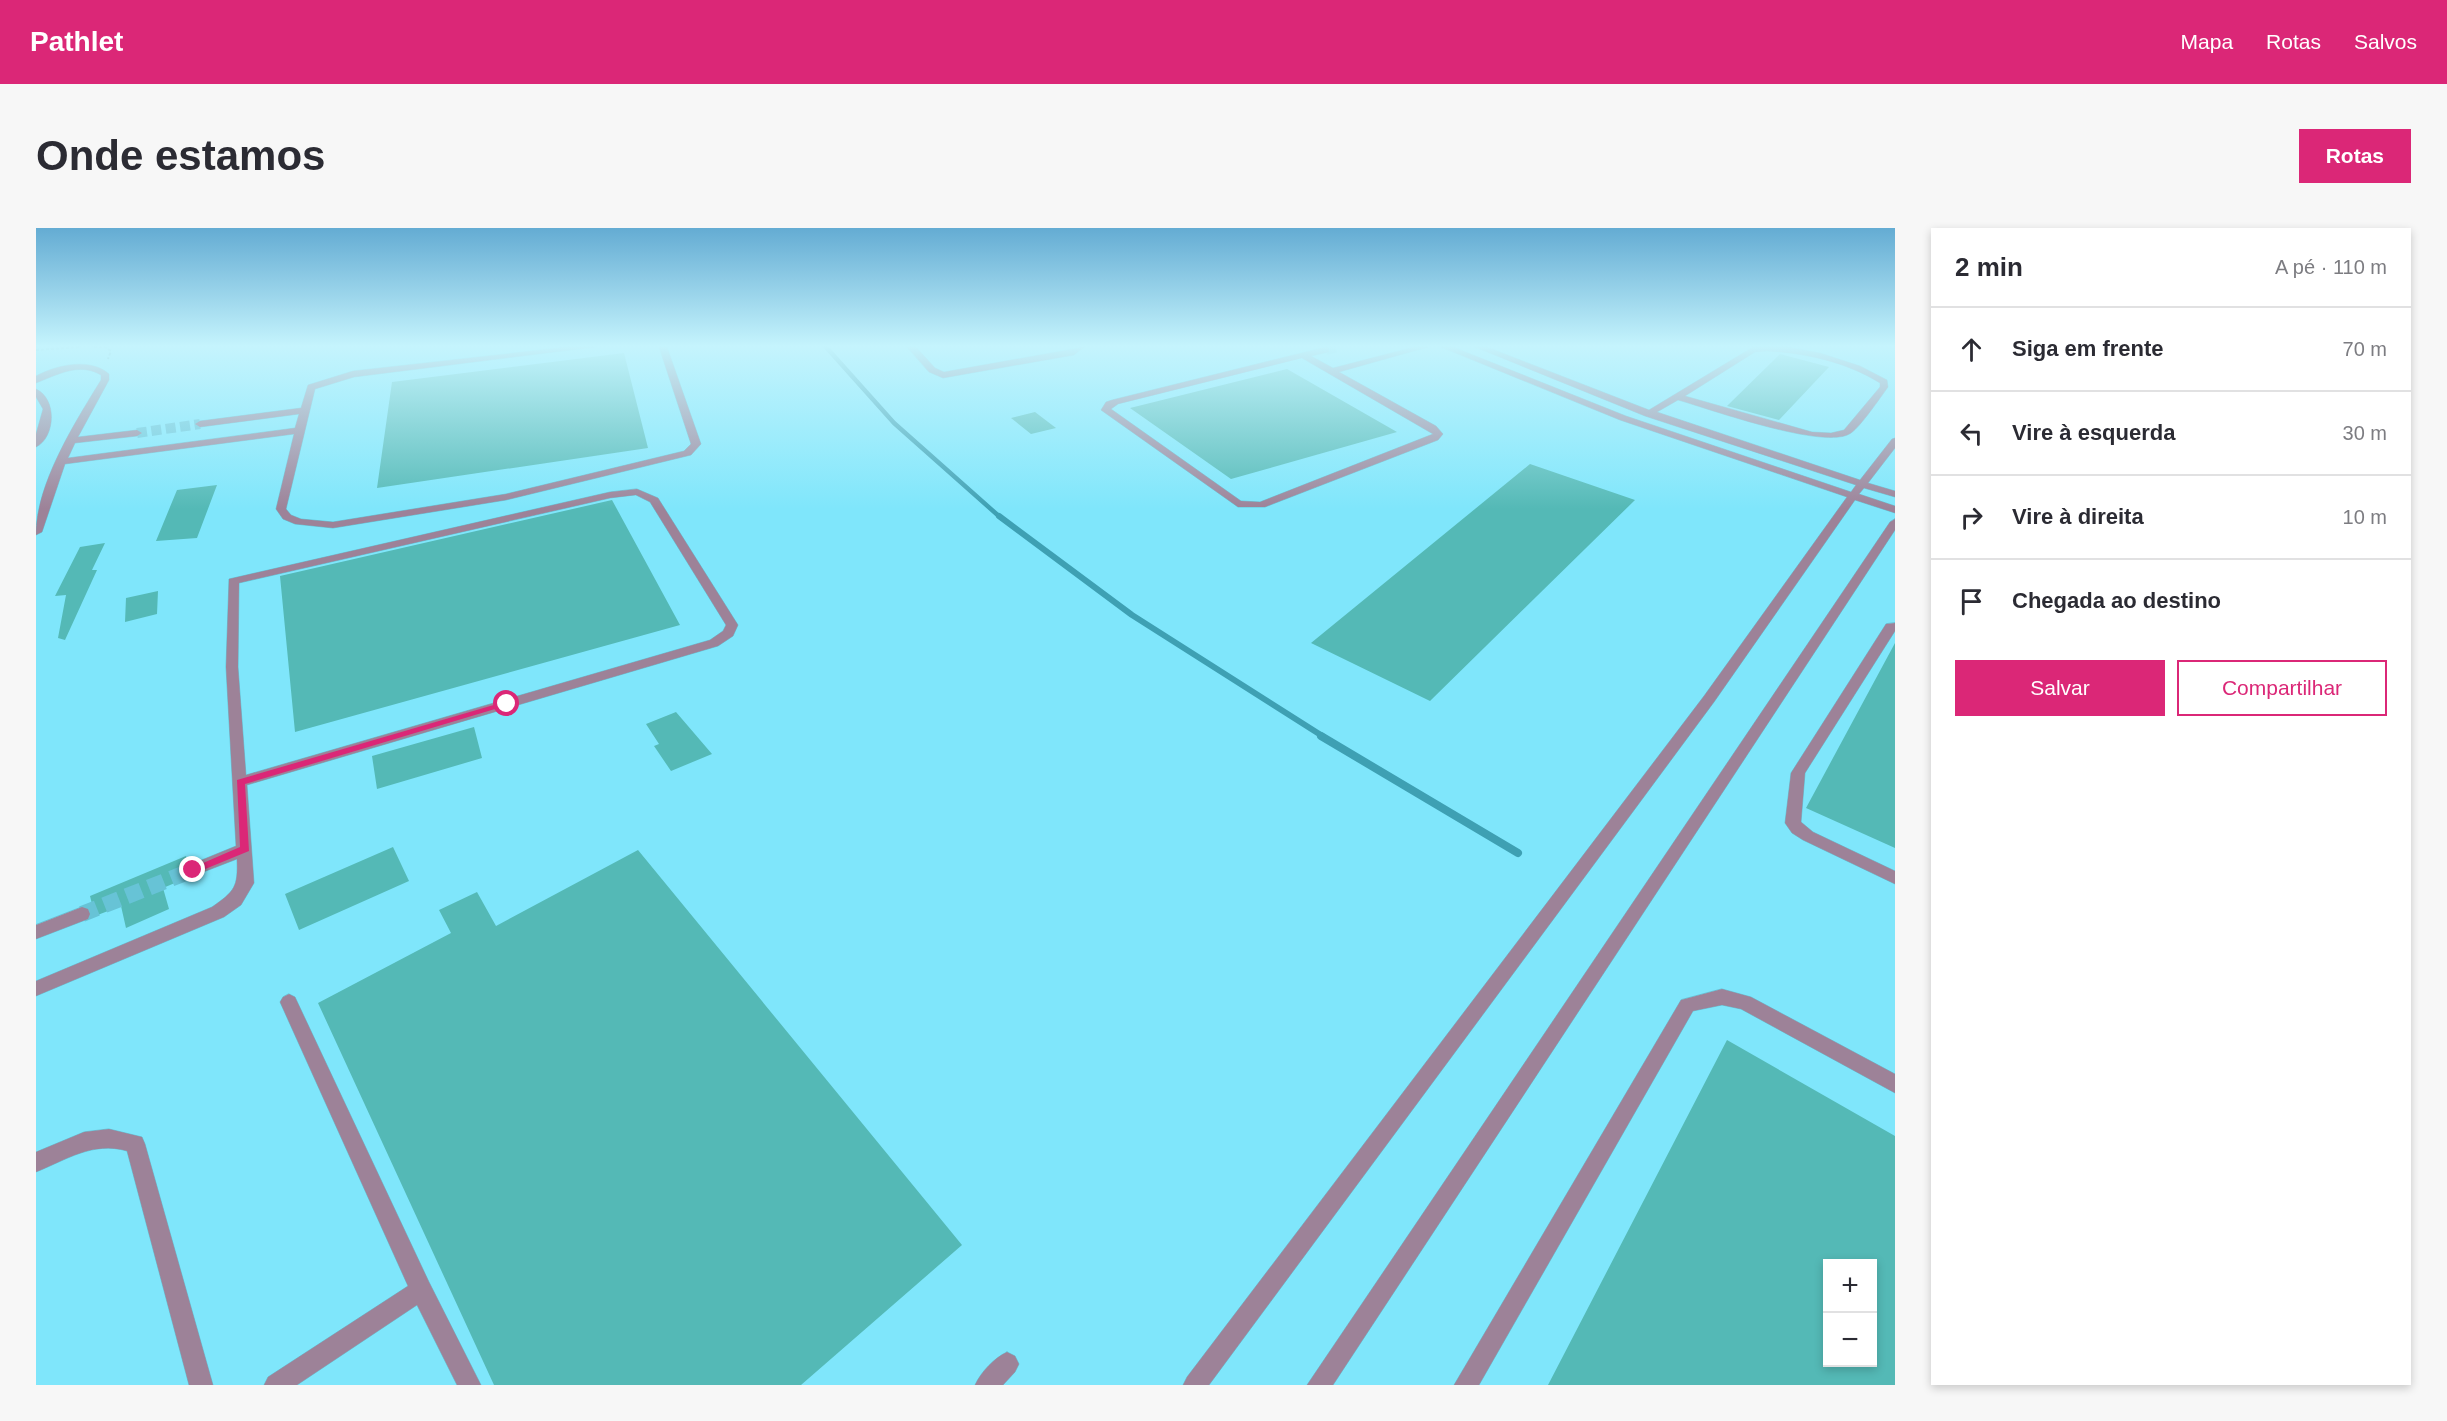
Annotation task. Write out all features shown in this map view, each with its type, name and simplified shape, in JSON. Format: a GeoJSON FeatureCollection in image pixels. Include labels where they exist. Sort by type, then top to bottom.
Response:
{"type":"FeatureCollection","features":[{"type":"Feature","properties":{"kind":"lane"},"geometry":{"type":"LineString","coordinates":[[36,444],[48,405],[44,401]]}},
{"type":"Feature","properties":{"kind":"lane"},"geometry":{"type":"LineString","coordinates":[[36,532],[60,462],[94,401]]}},
{"type":"Feature","properties":{"kind":"lane"},"geometry":{"type":"LineString","coordinates":[[307,401],[281,509],[287,517],[299,522],[333,525],[506,497],[673,457],[693,450],[696,444],[681,401]]}},
{"type":"Feature","properties":{"kind":"lane"},"geometry":{"type":"LineString","coordinates":[[1119,401],[1109,404],[1106,410],[1238,504],[1248,506],[1261,505],[1435,438],[1438,434],[1432,428],[1385,401]]}},
{"type":"Feature","properties":{"kind":"lane"},"geometry":{"type":"LineString","coordinates":[[1580,401],[1623,418],[1857,490],[1895,494]]}},
{"type":"Feature","properties":{"kind":"lane"},"geometry":{"type":"LineString","coordinates":[[1615,401],[1857,490],[1895,510]]}},
{"type":"Feature","properties":{"kind":"lane"},"geometry":{"type":"LineString","coordinates":[[1648,414],[1668,401]]}},
{"type":"Feature","properties":{"kind":"lane"},"geometry":{"type":"LineString","coordinates":[[1693,401],[1811,435],[1831,435],[1847,432],[1872,401]]}},
{"type":"Feature","properties":{"kind":"lane"},"geometry":{"type":"LineString","coordinates":[[200,424],[305,410]]}},
{"type":"Feature","properties":{"kind":"lane"},"geometry":{"type":"LineString","coordinates":[[60,462],[300,430]]}},
{"type":"Feature","properties":{"kind":"lane"},"geometry":{"type":"LineString","coordinates":[[70,441],[137,432]]}},
{"type":"Feature","properties":{"kind":"lane"},"geometry":{"type":"LineString","coordinates":[[1195,1385],[1709,699],[1857,490],[1895,441]]}},
{"type":"Feature","properties":{"kind":"lane"},"geometry":{"type":"LineString","coordinates":[[36,989],[218,912],[235,900],[246,883],[232,667],[233,581],[610,495],[637,492],[654,500],[732,625],[729,633],[714,643],[240,782]]}},
{"type":"Feature","properties":{"kind":"lane"},"geometry":{"type":"LineString","coordinates":[[1319,1385],[1895,522]]}},
{"type":"Feature","properties":{"kind":"lane"},"geometry":{"type":"LineString","coordinates":[[1895,627],[1890,627],[1798,773],[1793,823],[1797,829],[1808,836],[1895,878]]}},
{"type":"Feature","properties":{"kind":"lane"},"geometry":{"type":"LineString","coordinates":[[193,870],[245,849]]}},
{"type":"Feature","properties":{"kind":"lane"},"geometry":{"type":"LineString","coordinates":[[36,932],[82,914]]}},
{"type":"Feature","properties":{"kind":"lane"},"geometry":{"type":"LineString","coordinates":[[1466,1385],[1688,1005],[1722,997],[1745,1002],[1895,1084]]}},
{"type":"Feature","properties":{"kind":"lane"},"geometry":{"type":"LineString","coordinates":[[289,1002],[422,1290],[469,1385]]}},
{"type":"Feature","properties":{"kind":"lane"},"geometry":{"type":"LineString","coordinates":[[36,1162],[70,1145],[94,1138],[119,1138],[135,1144],[201,1385]]}},
{"type":"Feature","properties":{"kind":"lane"},"geometry":{"type":"LineString","coordinates":[[276,1385],[422,1290]]}},
{"type":"Feature","properties":{"kind":"lane"},"geometry":{"type":"LineString","coordinates":[[987,1385],[1007,1364]]}},
{"type":"Feature","properties":{"kind":"building"},"geometry":{"type":"Polygon","coordinates":[[[389,401],[636,401],[648,448],[377,488],[389,401]]]}},
{"type":"Feature","properties":{"kind":"building"},"geometry":{"type":"Polygon","coordinates":[[[1158,401],[1343,401],[1397,432],[1231,479],[1130,408],[1158,401]]]}},
{"type":"Feature","properties":{"kind":"building"},"geometry":{"type":"Polygon","coordinates":[[[1732,401],[1797,401],[1779,420],[1727,406],[1732,401]]]}},
{"type":"Feature","properties":{"kind":"building"},"geometry":{"type":"Polygon","coordinates":[[[1035,412],[1056,428],[1031,434],[1011,418],[1035,412]]]}},
{"type":"Feature","properties":{"kind":"building"},"geometry":{"type":"Polygon","coordinates":[[[1530,464],[1635,500],[1430,701],[1311,643],[1530,464]]]}},
{"type":"Feature","properties":{"kind":"building"},"geometry":{"type":"Polygon","coordinates":[[[217,485],[197,538],[156,541],[177,490],[217,485]]]}},
{"type":"Feature","properties":{"kind":"building"},"geometry":{"type":"Polygon","coordinates":[[[612,500],[680,625],[295,732],[280,576],[612,500]]]}},
{"type":"Feature","properties":{"kind":"building"},"geometry":{"type":"Polygon","coordinates":[[[105,543],[92,570],[97,570],[65,640],[58,638],[66,595],[55,596],[80,547],[105,543]]]}},
{"type":"Feature","properties":{"kind":"building"},"geometry":{"type":"Polygon","coordinates":[[[158,591],[157,614],[125,622],[126,598],[158,591]]]}},
{"type":"Feature","properties":{"kind":"building"},"geometry":{"type":"Polygon","coordinates":[[[1895,643],[1895,848],[1806,808],[1895,643]]]}},
{"type":"Feature","properties":{"kind":"building"},"geometry":{"type":"Polygon","coordinates":[[[676,712],[712,754],[671,771],[654,746],[659,744],[646,724],[676,712]]]}},
{"type":"Feature","properties":{"kind":"building"},"geometry":{"type":"Polygon","coordinates":[[[474,727],[482,758],[377,789],[372,756],[474,727]]]}},
{"type":"Feature","properties":{"kind":"building"},"geometry":{"type":"Polygon","coordinates":[[[393,847],[409,881],[299,930],[285,894],[393,847]]]}},
{"type":"Feature","properties":{"kind":"building"},"geometry":{"type":"Polygon","coordinates":[[[638,850],[962,1245],[801,1385],[494,1385],[318,1003],[451,933],[439,910],[477,892],[496,926],[638,850]]]}},
{"type":"Feature","properties":{"kind":"building"},"geometry":{"type":"Polygon","coordinates":[[[186,856],[188,863],[183,871],[189,877],[163,888],[169,909],[126,928],[121,906],[95,916],[90,896],[186,856]]]}},
{"type":"Feature","properties":{"kind":"building"},"geometry":{"type":"Polygon","coordinates":[[[1727,1040],[1895,1136],[1895,1385],[1548,1385],[1727,1040]]]}},
{"type":"Feature","properties":{"kind":"waterway"},"geometry":{"type":"LineString","coordinates":[[874,401],[894,423],[1001,518]]}},
{"type":"Feature","properties":{"kind":"waterway"},"geometry":{"type":"LineString","coordinates":[[999,516],[1132,615],[1324,737]]}},
{"type":"Feature","properties":{"kind":"waterway"},"geometry":{"type":"LineString","coordinates":[[1321,736],[1518,853]]}},
{"type":"Feature","properties":{"kind":"tunnel"},"geometry":{"type":"LineString","coordinates":[[137,433],[200,424]]}},
{"type":"Feature","properties":{"kind":"tunnel"},"geometry":{"type":"LineString","coordinates":[[82,914],[193,870]]}},
{"type":"Feature","properties":{"kind":"route"},"geometry":{"type":"LineString","coordinates":[[193,870],[245,849],[240,782],[507,704]]}}]}
